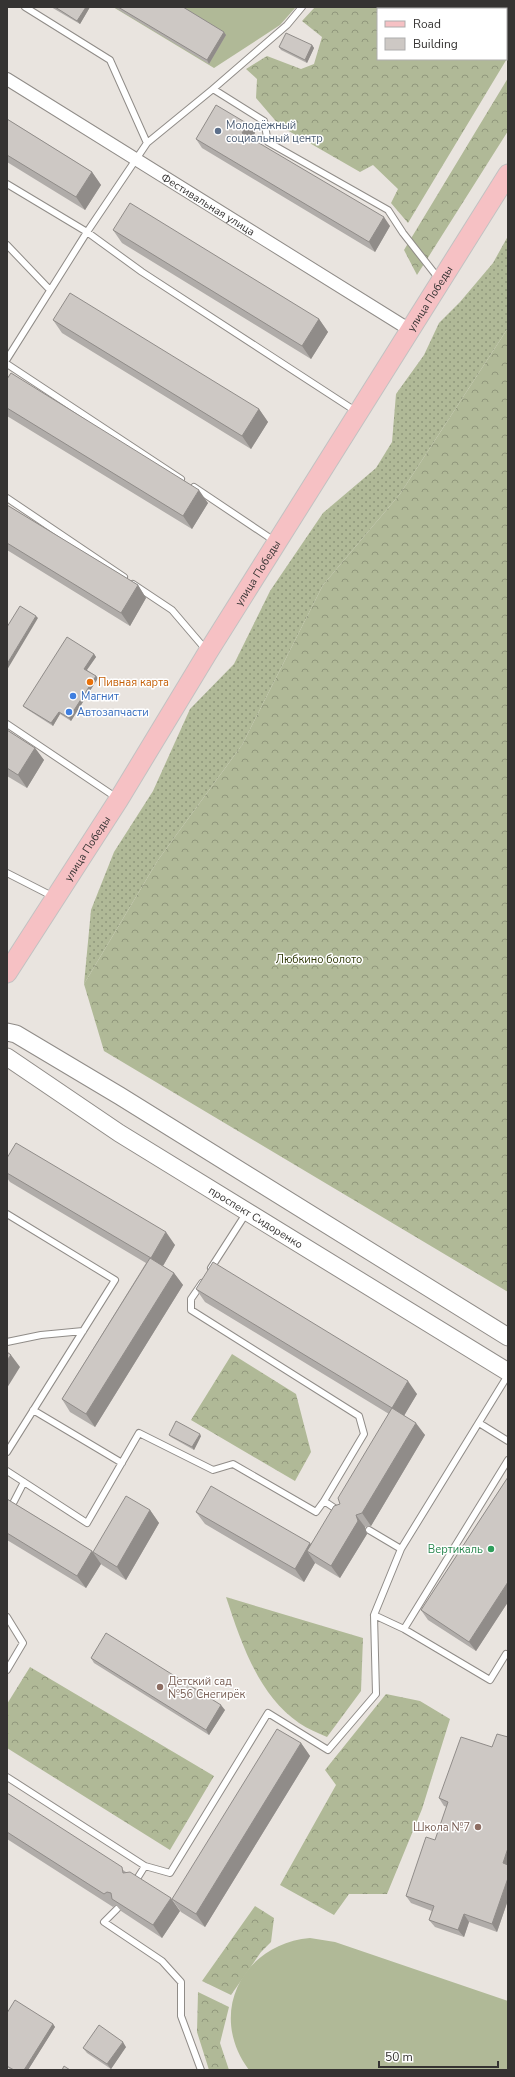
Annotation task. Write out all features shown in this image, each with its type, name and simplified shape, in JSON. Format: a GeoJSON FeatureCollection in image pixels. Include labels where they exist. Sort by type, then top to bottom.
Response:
{"type":"FeatureCollection","features":[{"type":"Feature","properties":{"kind":"main road","name":"улица Победы"},"geometry":{"type":"LineString","coordinates":[[7,973],[119,799],[208,652],[508,174]]}},
{"type":"Feature","properties":{"kind":"main road"},"geometry":{"type":"LineString","coordinates":[[7,1032],[16,1034],[120,1096],[508,1337]]}},
{"type":"Feature","properties":{"kind":"main road","name":"проспект Сидоренко"},"geometry":{"type":"LineString","coordinates":[[7,1057],[119,1133],[508,1374]]}},
{"type":"Feature","properties":{"kind":"street","name":"Фестивальная улица"},"geometry":{"type":"LineString","coordinates":[[7,79],[410,330]]}},
{"type":"Feature","properties":{"kind":"lane"},"geometry":{"type":"LineString","coordinates":[[25,7],[110,60],[147,143]]}},
{"type":"Feature","properties":{"kind":"lane"},"geometry":{"type":"LineString","coordinates":[[7,359],[87,232],[137,160],[147,143],[287,25],[302,7]]}},
{"type":"Feature","properties":{"kind":"lane"},"geometry":{"type":"LineString","coordinates":[[212,89],[264,121],[268,142],[388,210],[403,233],[441,281]]}},
{"type":"Feature","properties":{"kind":"lane"},"geometry":{"type":"LineString","coordinates":[[7,184],[87,232],[142,272],[358,412]]}},
{"type":"Feature","properties":{"kind":"lane"},"geometry":{"type":"LineString","coordinates":[[7,245],[50,290]]}},
{"type":"Feature","properties":{"kind":"lane"},"geometry":{"type":"LineString","coordinates":[[7,364],[184,481]]}},
{"type":"Feature","properties":{"kind":"lane"},"geometry":{"type":"LineString","coordinates":[[191,485],[277,543]]}},
{"type":"Feature","properties":{"kind":"lane"},"geometry":{"type":"LineString","coordinates":[[7,498],[172,610],[208,652]]}},
{"type":"Feature","properties":{"kind":"lane"},"geometry":{"type":"LineString","coordinates":[[7,724],[119,799]]}},
{"type":"Feature","properties":{"kind":"lane"},"geometry":{"type":"LineString","coordinates":[[7,873],[56,898]]}},
{"type":"Feature","properties":{"kind":"lane"},"geometry":{"type":"LineString","coordinates":[[208,1273],[248,1212]]}},
{"type":"Feature","properties":{"kind":"lane"},"geometry":{"type":"LineString","coordinates":[[7,1452],[115,1280],[8,1216]]}},
{"type":"Feature","properties":{"kind":"lane"},"geometry":{"type":"LineString","coordinates":[[7,1471],[86,1523],[139,1434],[212,1470],[233,1464],[316,1512],[364,1434],[359,1416],[191,1310],[191,1299],[204,1279]]}},
{"type":"Feature","properties":{"kind":"lane"},"geometry":{"type":"LineString","coordinates":[[7,1342],[41,1335],[83,1331]]}},
{"type":"Feature","properties":{"kind":"lane"},"geometry":{"type":"LineString","coordinates":[[7,1777],[145,1866],[170,1873],[268,1713],[328,1750],[376,1694],[374,1616],[401,1549],[508,1374]]}},
{"type":"Feature","properties":{"kind":"lane"},"geometry":{"type":"LineString","coordinates":[[33,1410],[122,1463]]}},
{"type":"Feature","properties":{"kind":"lane"},"geometry":{"type":"LineString","coordinates":[[479,1423],[508,1441]]}},
{"type":"Feature","properties":{"kind":"lane"},"geometry":{"type":"LineString","coordinates":[[404,1629],[508,1460]]}},
{"type":"Feature","properties":{"kind":"lane"},"geometry":{"type":"LineString","coordinates":[[7,1515],[24,1482]]}},
{"type":"Feature","properties":{"kind":"lane"},"geometry":{"type":"LineString","coordinates":[[324,1501],[345,1515]]}},
{"type":"Feature","properties":{"kind":"lane"},"geometry":{"type":"LineString","coordinates":[[369,1530],[401,1549]]}},
{"type":"Feature","properties":{"kind":"lane"},"geometry":{"type":"LineString","coordinates":[[374,1616],[404,1629],[490,1680],[507,1653]]}},
{"type":"Feature","properties":{"kind":"lane"},"geometry":{"type":"LineString","coordinates":[[7,1618],[23,1643],[7,1670]]}},
{"type":"Feature","properties":{"kind":"lane"},"geometry":{"type":"LineString","coordinates":[[135,1882],[145,1866]]}},
{"type":"Feature","properties":{"kind":"lane"},"geometry":{"type":"LineString","coordinates":[[117,1909],[104,1922],[162,1961],[181,1982],[181,2016],[201,2070]]}},
{"type":"Feature","properties":{"kind":"green space"},"geometry":{"type":"Polygon","coordinates":[[[113,7],[296,7],[280,25],[214,68],[113,7]]]}},
{"type":"Feature","properties":{"kind":"green space"},"geometry":{"type":"Polygon","coordinates":[[[315,7],[508,7],[507,59],[507,8],[377,8],[377,60],[506,60],[408,223],[391,203],[398,189],[373,165],[360,172],[280,126],[256,98],[257,79],[246,69],[267,56],[301,69],[314,64],[322,37],[302,21],[315,7]]]}},
{"type":"Feature","properties":{"kind":"green space"},"geometry":{"type":"Polygon","coordinates":[[[508,78],[508,131],[417,275],[404,250],[508,78]]]}},
{"type":"Feature","properties":{"kind":"green space"},"geometry":{"type":"Polygon","coordinates":[[[508,236],[508,328],[400,494],[323,585],[242,745],[158,860],[84,984],[91,910],[114,852],[153,791],[190,709],[234,664],[270,591],[323,513],[376,468],[392,442],[396,394],[424,355],[439,323],[460,302],[493,263],[508,236]]]}},
{"type":"Feature","properties":{"kind":"green space","name":"Любкино болото"},"geometry":{"type":"Polygon","coordinates":[[[508,328],[508,1292],[104,1051],[84,984],[158,860],[242,745],[323,585],[400,494],[508,328]]]}},
{"type":"Feature","properties":{"kind":"green space"},"geometry":{"type":"Polygon","coordinates":[[[232,1354],[296,1394],[311,1452],[295,1481],[191,1420],[232,1354]]]}},
{"type":"Feature","properties":{"kind":"green space"},"geometry":{"type":"Polygon","coordinates":[[[226,1597],[363,1638],[361,1691],[327,1737],[299,1723],[272,1698],[262,1683],[245,1649],[226,1597]]]}},
{"type":"Feature","properties":{"kind":"green space"},"geometry":{"type":"Polygon","coordinates":[[[30,1667],[214,1776],[170,1850],[7,1748],[7,1704],[30,1667]]]}},
{"type":"Feature","properties":{"kind":"green space"},"geometry":{"type":"Polygon","coordinates":[[[386,1694],[420,1701],[450,1719],[422,1809],[387,1894],[349,1894],[334,1915],[280,1885],[336,1785],[325,1770],[386,1694]]]}},
{"type":"Feature","properties":{"kind":"green space"},"geometry":{"type":"Polygon","coordinates":[[[255,1906],[274,1918],[271,1942],[261,1952],[231,1995],[202,1981],[255,1906]]]}},
{"type":"Feature","properties":{"kind":"green space"},"geometry":{"type":"Polygon","coordinates":[[[310,1938],[335,1942],[508,2001],[508,2070],[249,2070],[237,2048],[231,2027],[232,2005],[238,1985],[250,1968],[266,1953],[286,1943],[310,1938]]]}},
{"type":"Feature","properties":{"kind":"green space"},"geometry":{"type":"Polygon","coordinates":[[[198,1992],[229,2007],[220,2043],[229,2070],[209,2070],[197,2032],[198,1992]]]}},
{"type":"Feature","properties":{"kind":"building"},"geometry":{"type":"Polygon","coordinates":[[[55,7],[86,7],[77,21],[55,7]]]}},
{"type":"Feature","properties":{"kind":"building"},"geometry":{"type":"Polygon","coordinates":[[[118,7],[183,7],[224,32],[207,60],[118,7]]]}},
{"type":"Feature","properties":{"kind":"building"},"geometry":{"type":"Polygon","coordinates":[[[286,33],[312,45],[305,60],[279,47],[286,33]]]}},
{"type":"Feature","properties":{"kind":"building"},"geometry":{"type":"Polygon","coordinates":[[[216,105],[248,124],[242,133],[384,217],[369,242],[196,139],[216,105]]]}},
{"type":"Feature","properties":{"kind":"building"},"geometry":{"type":"Polygon","coordinates":[[[7,119],[92,172],[76,197],[7,155],[7,119]]]}},
{"type":"Feature","properties":{"kind":"building"},"geometry":{"type":"Polygon","coordinates":[[[130,203],[319,319],[302,346],[113,230],[130,203]]]}},
{"type":"Feature","properties":{"kind":"building"},"geometry":{"type":"Polygon","coordinates":[[[70,293],[259,409],[242,436],[53,320],[70,293]]]}},
{"type":"Feature","properties":{"kind":"building"},"geometry":{"type":"Polygon","coordinates":[[[11,373],[199,490],[183,516],[7,408],[7,379],[11,373]]]}},
{"type":"Feature","properties":{"kind":"building"},"geometry":{"type":"Polygon","coordinates":[[[7,505],[138,585],[121,613],[7,543],[7,505]]]}},
{"type":"Feature","properties":{"kind":"building"},"geometry":{"type":"Polygon","coordinates":[[[20,606],[36,616],[7,664],[7,627],[20,606]]]}},
{"type":"Feature","properties":{"kind":"building"},"geometry":{"type":"Polygon","coordinates":[[[67,637],[94,654],[84,669],[96,676],[69,718],[59,712],[51,723],[23,706],[67,637]]]}},
{"type":"Feature","properties":{"kind":"building"},"geometry":{"type":"Polygon","coordinates":[[[7,730],[35,748],[18,775],[7,768],[7,730]]]}},
{"type":"Feature","properties":{"kind":"building"},"geometry":{"type":"Polygon","coordinates":[[[16,1143],[166,1232],[151,1258],[7,1173],[7,1158],[16,1143]]]}},
{"type":"Feature","properties":{"kind":"building"},"geometry":{"type":"Polygon","coordinates":[[[150,1258],[174,1273],[86,1414],[62,1399],[150,1258]]]}},
{"type":"Feature","properties":{"kind":"building"},"geometry":{"type":"Polygon","coordinates":[[[213,1262],[408,1381],[392,1408],[196,1289],[213,1262]]]}},
{"type":"Feature","properties":{"kind":"building"},"geometry":{"type":"Polygon","coordinates":[[[7,1352],[11,1355],[7,1360],[7,1352]]]}},
{"type":"Feature","properties":{"kind":"building"},"geometry":{"type":"Polygon","coordinates":[[[392,1408],[416,1423],[362,1513],[356,1515],[358,1521],[331,1566],[307,1551],[334,1506],[340,1504],[338,1498],[392,1408]]]}},
{"type":"Feature","properties":{"kind":"building"},"geometry":{"type":"Polygon","coordinates":[[[176,1421],[200,1434],[192,1447],[169,1435],[176,1421]]]}},
{"type":"Feature","properties":{"kind":"building","name":"Вертикаль"},"geometry":{"type":"Polygon","coordinates":[[[508,1477],[508,1582],[469,1642],[421,1610],[508,1477]]]}},
{"type":"Feature","properties":{"kind":"building"},"geometry":{"type":"Polygon","coordinates":[[[211,1486],[310,1543],[295,1569],[196,1512],[211,1486]]]}},
{"type":"Feature","properties":{"kind":"building"},"geometry":{"type":"Polygon","coordinates":[[[126,1496],[150,1510],[117,1567],[93,1552],[126,1496]]]}},
{"type":"Feature","properties":{"kind":"building"},"geometry":{"type":"Polygon","coordinates":[[[7,1499],[92,1551],[77,1576],[7,1533],[7,1499]]]}},
{"type":"Feature","properties":{"kind":"building","name":"Детский сад №56 Снегирёк"},"geometry":{"type":"Polygon","coordinates":[[[106,1633],[221,1705],[206,1730],[91,1658],[106,1633]]]}},
{"type":"Feature","properties":{"kind":"building"},"geometry":{"type":"Polygon","coordinates":[[[277,1729],[301,1743],[196,1914],[172,1899],[277,1729]]]}},
{"type":"Feature","properties":{"kind":"building","name":"Школа №7"},"geometry":{"type":"Polygon","coordinates":[[[497,1734],[508,1737],[508,1848],[503,1863],[508,1865],[508,1878],[492,1924],[464,1914],[458,1930],[429,1920],[434,1906],[406,1896],[426,1837],[435,1840],[448,1802],[439,1798],[461,1737],[492,1747],[497,1734]]]}},
{"type":"Feature","properties":{"kind":"building"},"geometry":{"type":"Polygon","coordinates":[[[7,1793],[122,1867],[123,1873],[130,1872],[171,1898],[153,1925],[112,1899],[111,1893],[107,1892],[104,1894],[7,1832],[7,1793]]]}},
{"type":"Feature","properties":{"kind":"building"},"geometry":{"type":"Polygon","coordinates":[[[15,2000],[53,2024],[24,2070],[14,2070],[7,2066],[7,2013],[15,2000]]]}},
{"type":"Feature","properties":{"kind":"building"},"geometry":{"type":"Polygon","coordinates":[[[99,2025],[123,2042],[107,2064],[83,2048],[99,2025]]]}},
{"type":"Feature","properties":{"kind":"building"},"geometry":{"type":"Polygon","coordinates":[[[64,2066],[70,2070],[62,2070],[64,2066]]]}},
{"type":"Feature","properties":{"kind":"place","name":"Молодёжный социальный центр"},"geometry":{"type":"Point","coordinates":[218,131]}},
{"type":"Feature","properties":{"kind":"place","name":"Пивная карта"},"geometry":{"type":"Point","coordinates":[90,682]}},
{"type":"Feature","properties":{"kind":"place","name":"Магнит"},"geometry":{"type":"Point","coordinates":[73,696]}},
{"type":"Feature","properties":{"kind":"place","name":"Автозапчасти"},"geometry":{"type":"Point","coordinates":[69,712]}},
{"type":"Feature","properties":{"kind":"place","name":"Вертикаль"},"geometry":{"type":"Point","coordinates":[491,1549]}},
{"type":"Feature","properties":{"kind":"place","name":"Детский сад №56 Снегирёк"},"geometry":{"type":"Point","coordinates":[160,1687]}},
{"type":"Feature","properties":{"kind":"place","name":"Школа №7"},"geometry":{"type":"Point","coordinates":[478,1827]}}]}
